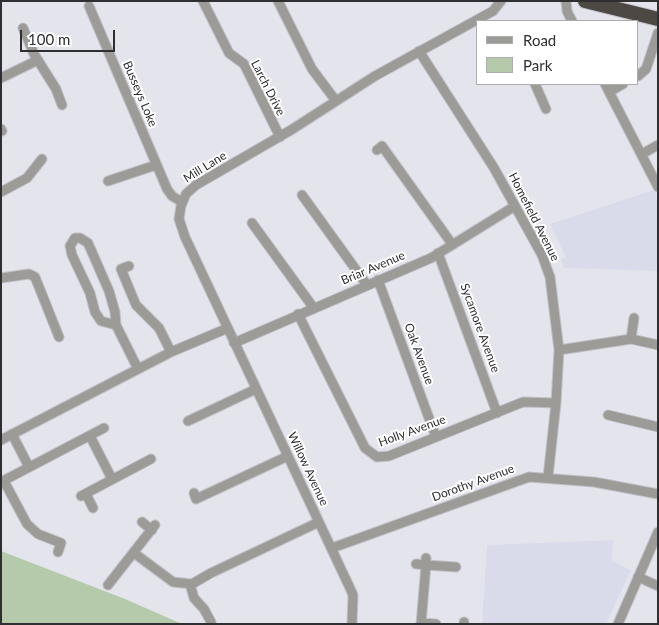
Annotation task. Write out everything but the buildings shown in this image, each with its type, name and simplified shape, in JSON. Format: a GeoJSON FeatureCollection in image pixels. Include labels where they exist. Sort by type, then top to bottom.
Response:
{"type":"FeatureCollection","features":[{"type":"Feature","properties":{"kind":"highway"},"geometry":{"type":"LineString","coordinates":[[585,1],[658,19]]}},
{"type":"Feature","properties":{"kind":"street","name":"Larch Drive"},"geometry":{"type":"LineString","coordinates":[[203,1],[229,53],[244,64],[280,137]]}},
{"type":"Feature","properties":{"kind":"street"},"geometry":{"type":"LineString","coordinates":[[278,1],[312,69],[336,101]]}},
{"type":"Feature","properties":{"kind":"street","name":"Mill Lane"},"geometry":{"type":"LineString","coordinates":[[486,18],[501,1]]}},
{"type":"Feature","properties":{"kind":"street"},"geometry":{"type":"LineString","coordinates":[[566,1],[567,11],[572,20]]}},
{"type":"Feature","properties":{"kind":"street","name":"Busseys Loke"},"geometry":{"type":"LineString","coordinates":[[89,6],[168,192],[182,202]]}},
{"type":"Feature","properties":{"kind":"street","name":"Mill Lane"},"geometry":{"type":"LineString","coordinates":[[228,328],[181,227],[180,211],[182,202],[196,185],[280,137],[419,51],[477,22]]}},
{"type":"Feature","properties":{"kind":"street"},"geometry":{"type":"LineString","coordinates":[[27,31],[38,60],[58,102]]}},
{"type":"Feature","properties":{"kind":"street"},"geometry":{"type":"LineString","coordinates":[[639,75],[646,69],[658,33]]}},
{"type":"Feature","properties":{"kind":"street","name":"Homefield Avenue"},"geometry":{"type":"LineString","coordinates":[[419,51],[494,168],[542,255],[550,277],[559,350],[556,403],[548,477]]}},
{"type":"Feature","properties":{"kind":"street"},"geometry":{"type":"LineString","coordinates":[[1,78],[38,60]]}},
{"type":"Feature","properties":{"kind":"street"},"geometry":{"type":"LineString","coordinates":[[534,85],[546,110]]}},
{"type":"Feature","properties":{"kind":"street"},"geometry":{"type":"LineString","coordinates":[[607,88],[658,187]]}},
{"type":"Feature","properties":{"kind":"street"},"geometry":{"type":"LineString","coordinates":[[642,154],[658,145]]}},
{"type":"Feature","properties":{"kind":"street"},"geometry":{"type":"LineString","coordinates":[[382,146],[452,244]]}},
{"type":"Feature","properties":{"kind":"street"},"geometry":{"type":"LineString","coordinates":[[1,192],[27,178],[42,159]]}},
{"type":"Feature","properties":{"kind":"street"},"geometry":{"type":"LineString","coordinates":[[108,181],[156,165]]}},
{"type":"Feature","properties":{"kind":"street"},"geometry":{"type":"LineString","coordinates":[[302,195],[367,284]]}},
{"type":"Feature","properties":{"kind":"street","name":"Briar Avenue"},"geometry":{"type":"LineString","coordinates":[[234,343],[438,253],[515,206]]}},
{"type":"Feature","properties":{"kind":"street"},"geometry":{"type":"LineString","coordinates":[[252,223],[313,307]]}},
{"type":"Feature","properties":{"kind":"street"},"geometry":{"type":"LineString","coordinates":[[116,325],[100,321],[95,312],[90,293],[72,255],[70,246],[75,238],[88,242],[109,291],[115,312],[116,325],[138,369]]}},
{"type":"Feature","properties":{"kind":"street","name":"Sycamore Avenue"},"geometry":{"type":"LineString","coordinates":[[438,253],[497,412]]}},
{"type":"Feature","properties":{"kind":"street"},"geometry":{"type":"LineString","coordinates":[[129,266],[121,269],[136,305],[159,328],[171,352]]}},
{"type":"Feature","properties":{"kind":"street"},"geometry":{"type":"LineString","coordinates":[[1,278],[29,274],[35,277],[58,337]]}},
{"type":"Feature","properties":{"kind":"street","name":"Oak Avenue"},"geometry":{"type":"LineString","coordinates":[[378,280],[436,437]]}},
{"type":"Feature","properties":{"kind":"street","name":"Holly Avenue"},"geometry":{"type":"LineString","coordinates":[[298,314],[368,452],[377,457],[385,457],[523,402],[556,403]]}},
{"type":"Feature","properties":{"kind":"street"},"geometry":{"type":"LineString","coordinates":[[631,340],[634,318]]}},
{"type":"Feature","properties":{"kind":"street"},"geometry":{"type":"LineString","coordinates":[[1,440],[171,352],[228,328]]}},
{"type":"Feature","properties":{"kind":"street","name":"Willow Avenue"},"geometry":{"type":"LineString","coordinates":[[228,328],[353,595],[352,624]]}},
{"type":"Feature","properties":{"kind":"street"},"geometry":{"type":"LineString","coordinates":[[559,350],[631,340],[658,345]]}},
{"type":"Feature","properties":{"kind":"street"},"geometry":{"type":"LineString","coordinates":[[188,421],[256,389]]}},
{"type":"Feature","properties":{"kind":"street"},"geometry":{"type":"LineString","coordinates":[[608,415],[658,427]]}},
{"type":"Feature","properties":{"kind":"street"},"geometry":{"type":"LineString","coordinates":[[62,545],[38,534],[27,524],[3,481],[104,428]]}},
{"type":"Feature","properties":{"kind":"street"},"geometry":{"type":"LineString","coordinates":[[12,434],[29,467]]}},
{"type":"Feature","properties":{"kind":"street"},"geometry":{"type":"LineString","coordinates":[[90,436],[112,479]]}},
{"type":"Feature","properties":{"kind":"street"},"geometry":{"type":"LineString","coordinates":[[196,499],[288,456]]}},
{"type":"Feature","properties":{"kind":"street"},"geometry":{"type":"LineString","coordinates":[[93,508],[83,495],[150,459]]}},
{"type":"Feature","properties":{"kind":"street","name":"Dorothy Avenue"},"geometry":{"type":"LineString","coordinates":[[332,548],[522,478],[548,477],[594,482],[658,494]]}},
{"type":"Feature","properties":{"kind":"street"},"geometry":{"type":"LineString","coordinates":[[108,585],[154,527],[142,522]]}},
{"type":"Feature","properties":{"kind":"street"},"geometry":{"type":"LineString","coordinates":[[134,552],[165,577],[180,584],[190,584],[319,522]]}},
{"type":"Feature","properties":{"kind":"street"},"geometry":{"type":"LineString","coordinates":[[618,624],[658,532]]}},
{"type":"Feature","properties":{"kind":"street"},"geometry":{"type":"LineString","coordinates":[[436,624],[422,623],[423,562],[456,567]]}},
{"type":"Feature","properties":{"kind":"street"},"geometry":{"type":"LineString","coordinates":[[638,577],[658,586]]}},
{"type":"Feature","properties":{"kind":"street"},"geometry":{"type":"LineString","coordinates":[[190,584],[194,598],[204,608],[211,622]]}},
{"type":"Feature","properties":{"kind":"shaded area"},"geometry":{"type":"Polygon","coordinates":[[[654,190],[658,198],[658,271],[564,268],[561,259],[566,257],[550,224],[654,190]]]}},
{"type":"Feature","properties":{"kind":"shaded area"},"geometry":{"type":"Polygon","coordinates":[[[613,540],[612,561],[631,570],[606,624],[482,624],[487,545],[613,540]]]}},
{"type":"Feature","properties":{"kind":"green space"},"geometry":{"type":"Polygon","coordinates":[[[1,551],[125,599],[182,624],[1,624],[1,551]]]}}]}
